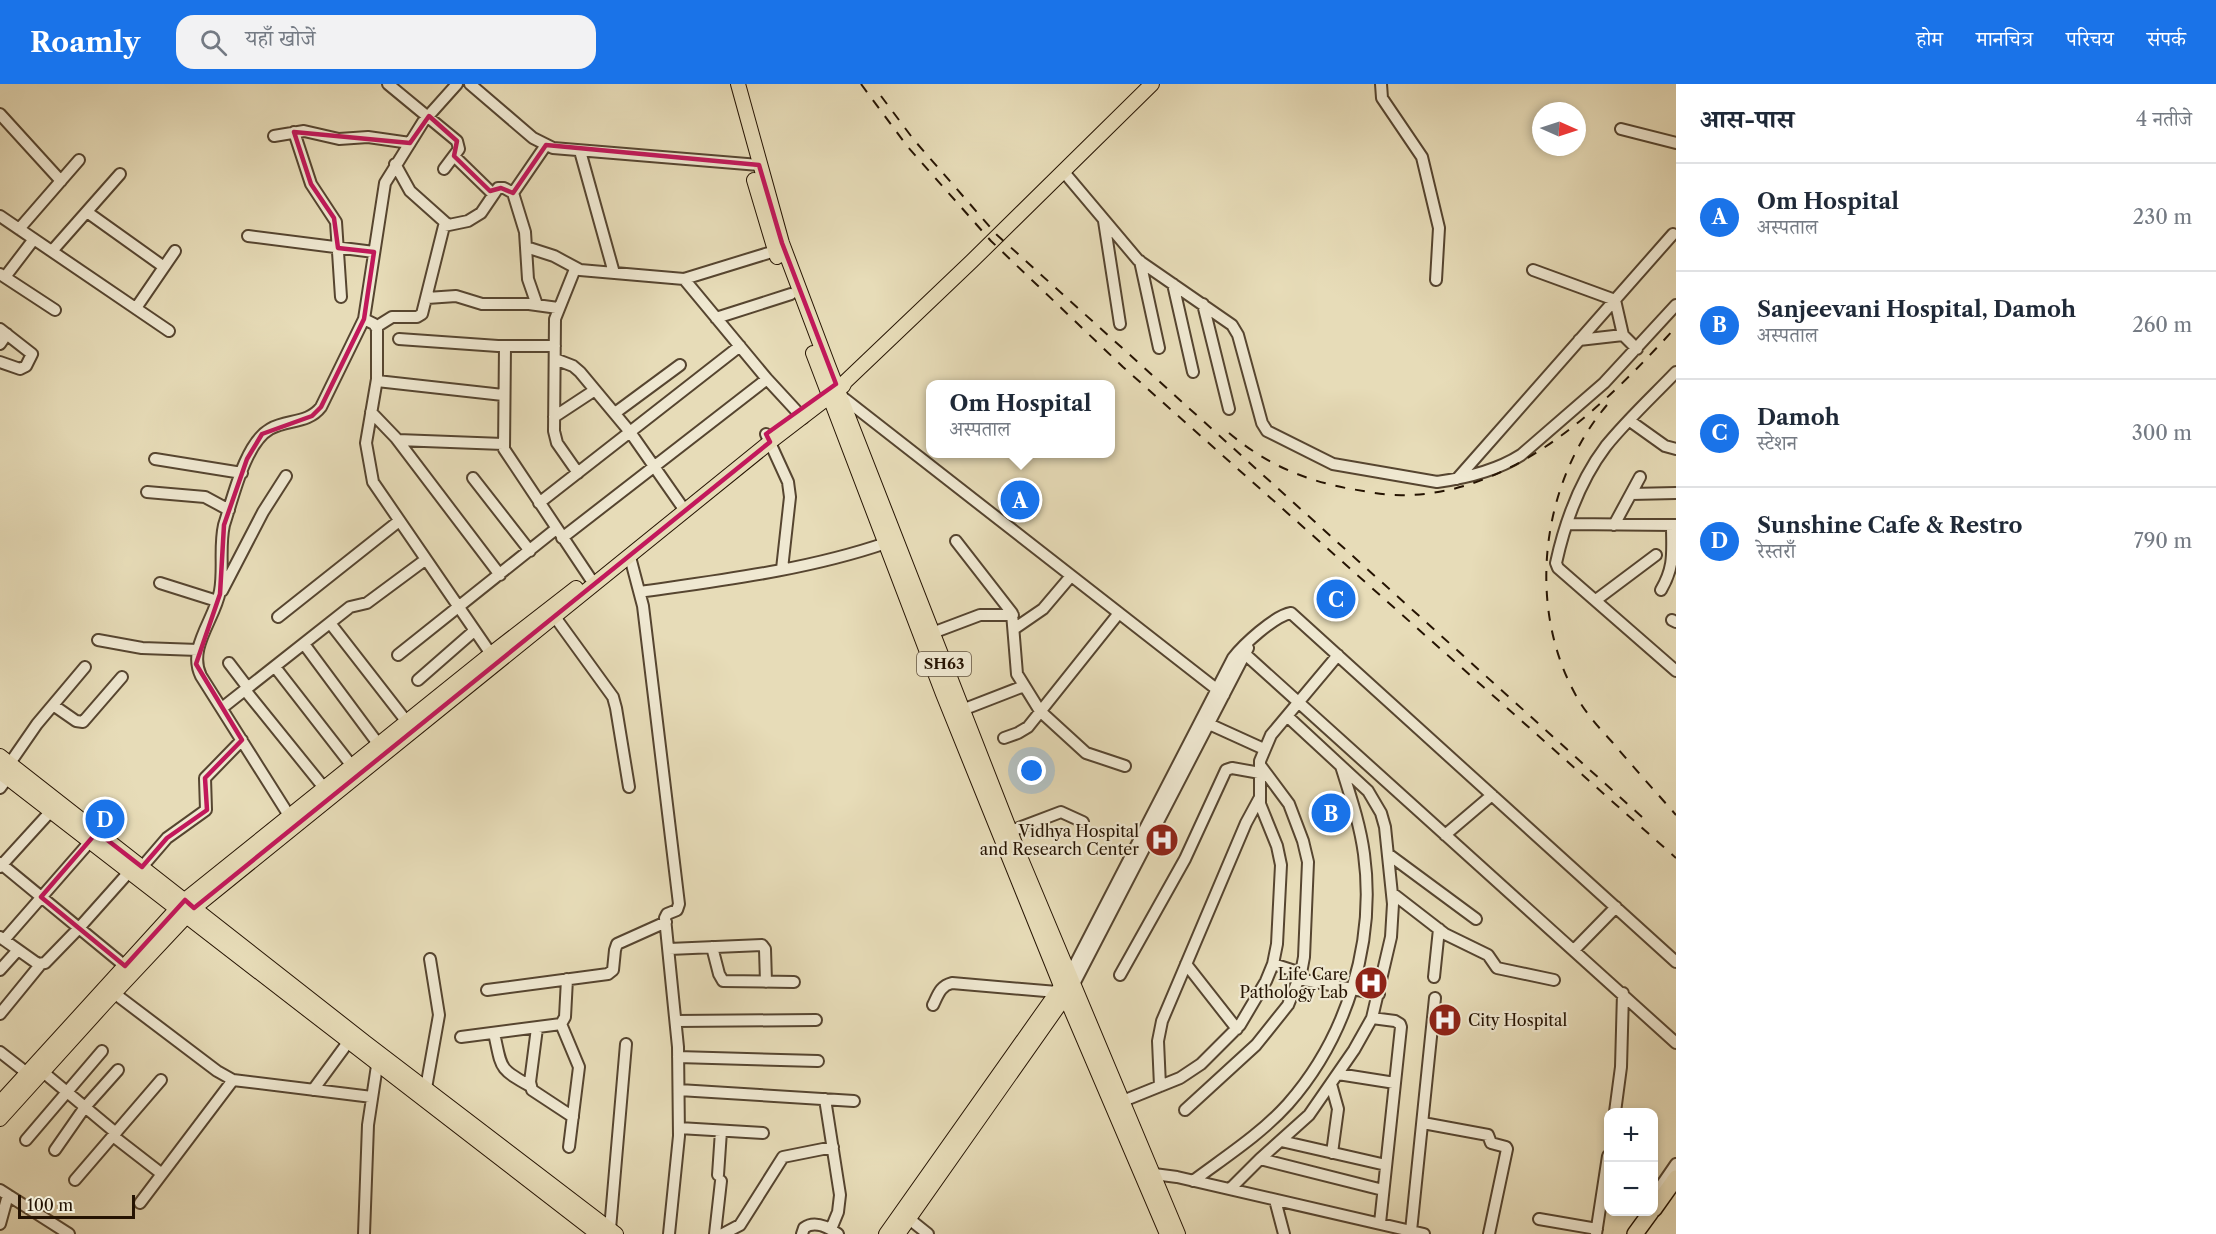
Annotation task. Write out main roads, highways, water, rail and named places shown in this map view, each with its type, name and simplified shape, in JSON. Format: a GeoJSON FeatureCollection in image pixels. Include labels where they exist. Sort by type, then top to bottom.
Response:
{"type":"FeatureCollection","features":[{"type":"Feature","properties":{"kind":"highway"},"geometry":{"type":"LineString","coordinates":[[1658,1200],[1676,1178]]}},
{"type":"Feature","properties":{"kind":"highway"},"geometry":{"type":"LineString","coordinates":[[1635,1234],[1646,1216]]}},
{"type":"Feature","properties":{"kind":"main road","name":"SH63"},"geometry":{"type":"LineString","coordinates":[[728,84],[754,164],[892,549],[1006,833],[1021,859],[1065,987],[1149,1177],[1178,1234]]}},
{"type":"Feature","properties":{"kind":"main road","name":"SH63"},"geometry":{"type":"LineString","coordinates":[[738,84],[775,251],[791,294],[836,390]]}},
{"type":"Feature","properties":{"kind":"main road"},"geometry":{"type":"LineString","coordinates":[[0,1103],[125,966],[185,908],[290,817],[490,654],[768,438],[836,390],[968,265],[1152,84]]}},
{"type":"Feature","properties":{"kind":"main road"},"geometry":{"type":"LineString","coordinates":[[0,1119],[114,993],[185,908],[630,557],[768,438]]}},
{"type":"Feature","properties":{"kind":"main road"},"geometry":{"type":"LineString","coordinates":[[5,771],[51,811],[94,837]]}},
{"type":"Feature","properties":{"kind":"main road"},"geometry":{"type":"LineString","coordinates":[[5,771],[136,869],[349,1041],[426,1088],[542,1184]]}},
{"type":"Feature","properties":{"kind":"main road"},"geometry":{"type":"LineString","coordinates":[[185,908],[607,1233]]}},
{"type":"Feature","properties":{"kind":"main road"},"geometry":{"type":"LineString","coordinates":[[886,1234],[905,1216],[1065,987]]}},
{"type":"Feature","properties":{"kind":"main road","name":"SH63"},"geometry":{"type":"LineString","coordinates":[[1149,1177],[1167,1234]]}},
{"type":"Feature","properties":{"kind":"main road"},"geometry":{"type":"LineString","coordinates":[[898,1234],[905,1216]]}},
{"type":"Feature","properties":{"kind":"railway"},"geometry":{"type":"LineString","coordinates":[[861,84],[907,146],[991,241],[1123,367],[1676,858]]}},
{"type":"Feature","properties":{"kind":"railway"},"geometry":{"type":"LineString","coordinates":[[881,96],[914,140],[997,235],[1642,817]]}},
{"type":"Feature","properties":{"kind":"railway"},"geometry":{"type":"LineString","coordinates":[[1229,433],[1271,462],[1317,481],[1387,495],[1435,493],[1476,482],[1514,465],[1550,443],[1585,417],[1617,388],[1676,327]]}},
{"type":"Feature","properties":{"kind":"railway"},"geometry":{"type":"LineString","coordinates":[[1607,405],[1584,437],[1566,473],[1554,511],[1547,551],[1547,591],[1552,631],[1563,669],[1581,704],[1676,815]]}},
{"type":"Feature","properties":{"kind":"place","name":"Om Hospital"},"geometry":{"type":"Point","coordinates":[1020,500]}},
{"type":"Feature","properties":{"kind":"place","name":"Damoh"},"geometry":{"type":"Point","coordinates":[1336,599]}},
{"type":"Feature","properties":{"kind":"place","name":"Sanjeevani Hospital, Damoh"},"geometry":{"type":"Point","coordinates":[1331,813]}},
{"type":"Feature","properties":{"kind":"place","name":"Sunshine Cafe & Restro"},"geometry":{"type":"Point","coordinates":[105,819]}},
{"type":"Feature","properties":{"kind":"place","name":"Vidhya Hospital and Research Center"},"geometry":{"type":"Point","coordinates":[1162,840]}},
{"type":"Feature","properties":{"kind":"place","name":"Life Care Pathology Lab"},"geometry":{"type":"Point","coordinates":[1371,983]}},
{"type":"Feature","properties":{"kind":"place","name":"City Hospital"},"geometry":{"type":"Point","coordinates":[1445,1020]}}]}
